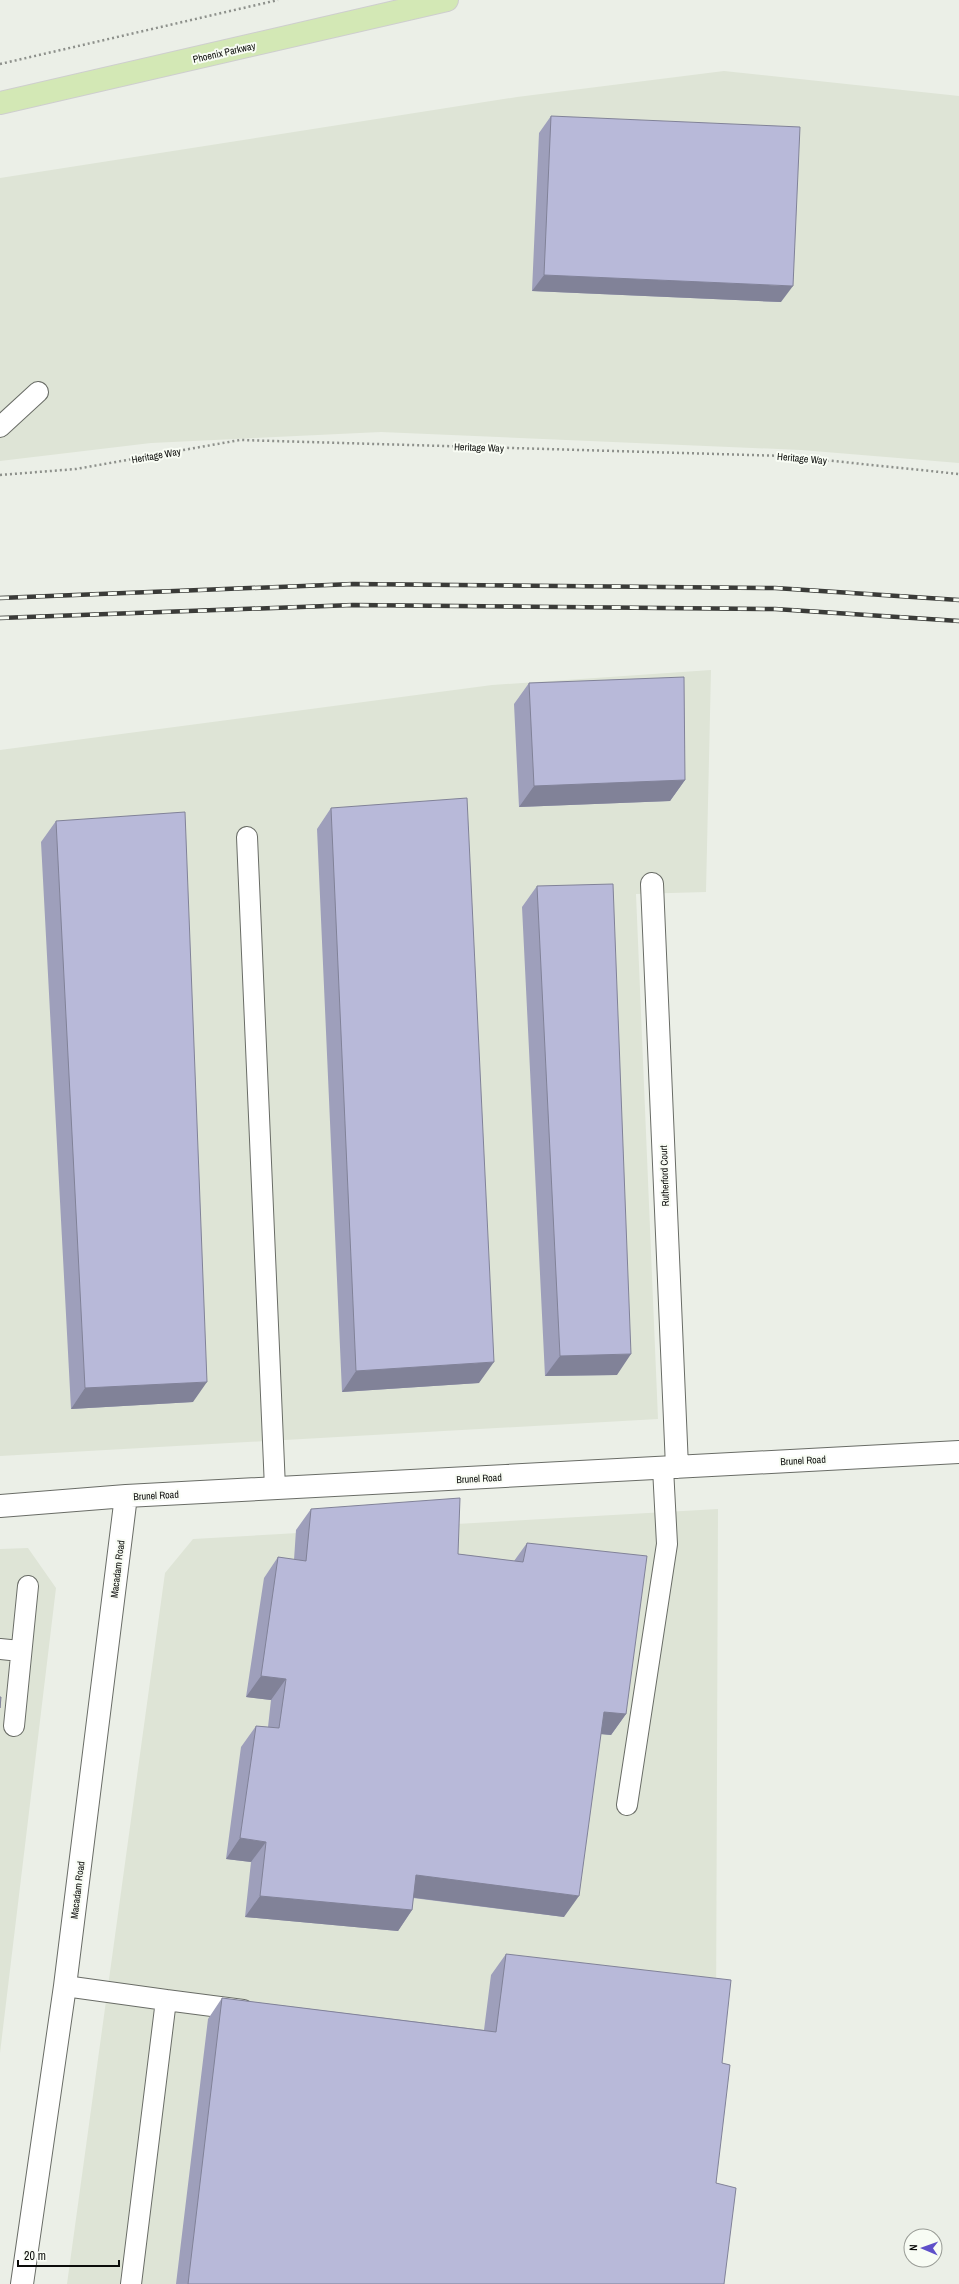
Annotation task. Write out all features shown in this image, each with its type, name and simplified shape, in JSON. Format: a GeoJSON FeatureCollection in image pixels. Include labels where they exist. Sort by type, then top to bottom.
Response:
{"type":"FeatureCollection","features":[{"type":"Feature","properties":{"kind":"main road","name":"Phoenix Parkway"},"geometry":{"type":"LineString","coordinates":[[0,103],[447,0]]}},
{"type":"Feature","properties":{"kind":"street","name":"Rutherford Court"},"geometry":{"type":"LineString","coordinates":[[652,884],[670,1468]]}},
{"type":"Feature","properties":{"kind":"street","name":"Brunel Road"},"geometry":{"type":"LineString","coordinates":[[0,1506],[126,1496],[959,1452]]}},
{"type":"Feature","properties":{"kind":"street","name":"Macadam Road"},"geometry":{"type":"LineString","coordinates":[[22,2284],[65,1986],[126,1496]]}},
{"type":"Feature","properties":{"kind":"lane"},"geometry":{"type":"LineString","coordinates":[[0,427],[38,392]]}},
{"type":"Feature","properties":{"kind":"lane"},"geometry":{"type":"LineString","coordinates":[[247,837],[275,1488]]}},
{"type":"Feature","properties":{"kind":"lane"},"geometry":{"type":"LineString","coordinates":[[627,1805],[667,1544],[670,1468]]}},
{"type":"Feature","properties":{"kind":"lane"},"geometry":{"type":"LineString","coordinates":[[14,1726],[20,1651],[28,1586]]}},
{"type":"Feature","properties":{"kind":"lane"},"geometry":{"type":"LineString","coordinates":[[0,1648],[20,1651]]}},
{"type":"Feature","properties":{"kind":"lane"},"geometry":{"type":"LineString","coordinates":[[65,1986],[264,2013]]}},
{"type":"Feature","properties":{"kind":"lane"},"geometry":{"type":"LineString","coordinates":[[131,2284],[166,2000]]}},
{"type":"Feature","properties":{"kind":"path"},"geometry":{"type":"LineString","coordinates":[[0,64],[278,0]]}},
{"type":"Feature","properties":{"kind":"path","name":"Heritage Way"},"geometry":{"type":"LineString","coordinates":[[0,475],[76,469],[240,440],[785,456],[959,474]]}},
{"type":"Feature","properties":{"kind":"shaded area"},"geometry":{"type":"Polygon","coordinates":[[[724,71],[959,96],[959,463],[801,450],[381,432],[151,443],[0,461],[0,178],[517,97],[724,71]]]}},
{"type":"Feature","properties":{"kind":"shaded area"},"geometry":{"type":"Polygon","coordinates":[[[711,670],[706,892],[636,894],[658,1419],[0,1456],[0,750],[492,685],[711,670]]]}},
{"type":"Feature","properties":{"kind":"shaded area"},"geometry":{"type":"Polygon","coordinates":[[[718,1509],[715,2284],[67,2284],[165,1573],[193,1539],[718,1509]]]}},
{"type":"Feature","properties":{"kind":"shaded area"},"geometry":{"type":"Polygon","coordinates":[[[28,1548],[56,1588],[0,2053],[0,1549],[28,1548]]]}},
{"type":"Feature","properties":{"kind":"building"},"geometry":{"type":"Polygon","coordinates":[[[551,116],[800,127],[793,286],[544,275],[551,116]]]}},
{"type":"Feature","properties":{"kind":"building"},"geometry":{"type":"Polygon","coordinates":[[[684,677],[685,780],[534,786],[529,683],[684,677]]]}},
{"type":"Feature","properties":{"kind":"building"},"geometry":{"type":"Polygon","coordinates":[[[467,798],[494,1362],[356,1371],[331,808],[467,798]]]}},
{"type":"Feature","properties":{"kind":"building"},"geometry":{"type":"Polygon","coordinates":[[[185,812],[207,1382],[85,1388],[56,821],[185,812]]]}},
{"type":"Feature","properties":{"kind":"building"},"geometry":{"type":"Polygon","coordinates":[[[613,884],[631,1354],[560,1356],[537,886],[613,884]]]}},
{"type":"Feature","properties":{"kind":"building"},"geometry":{"type":"Polygon","coordinates":[[[460,1498],[458,1554],[523,1562],[527,1543],[647,1556],[626,1714],[604,1712],[579,1896],[416,1875],[412,1910],[260,1896],[266,1842],[240,1838],[256,1726],[279,1728],[286,1679],[261,1676],[278,1557],[306,1561],[311,1509],[460,1498]]]}},
{"type":"Feature","properties":{"kind":"building"},"geometry":{"type":"Polygon","coordinates":[[[506,1954],[731,1980],[722,2063],[730,2065],[716,2183],[736,2188],[724,2284],[188,2284],[222,1998],[496,2032],[506,1954]]]}},
{"type":"Feature","properties":{"kind":"railway"},"geometry":{"type":"LineString","coordinates":[[0,598],[353,584],[775,588],[959,600]]}},
{"type":"Feature","properties":{"kind":"railway"},"geometry":{"type":"LineString","coordinates":[[0,618],[353,605],[775,609],[959,621]]}}]}
